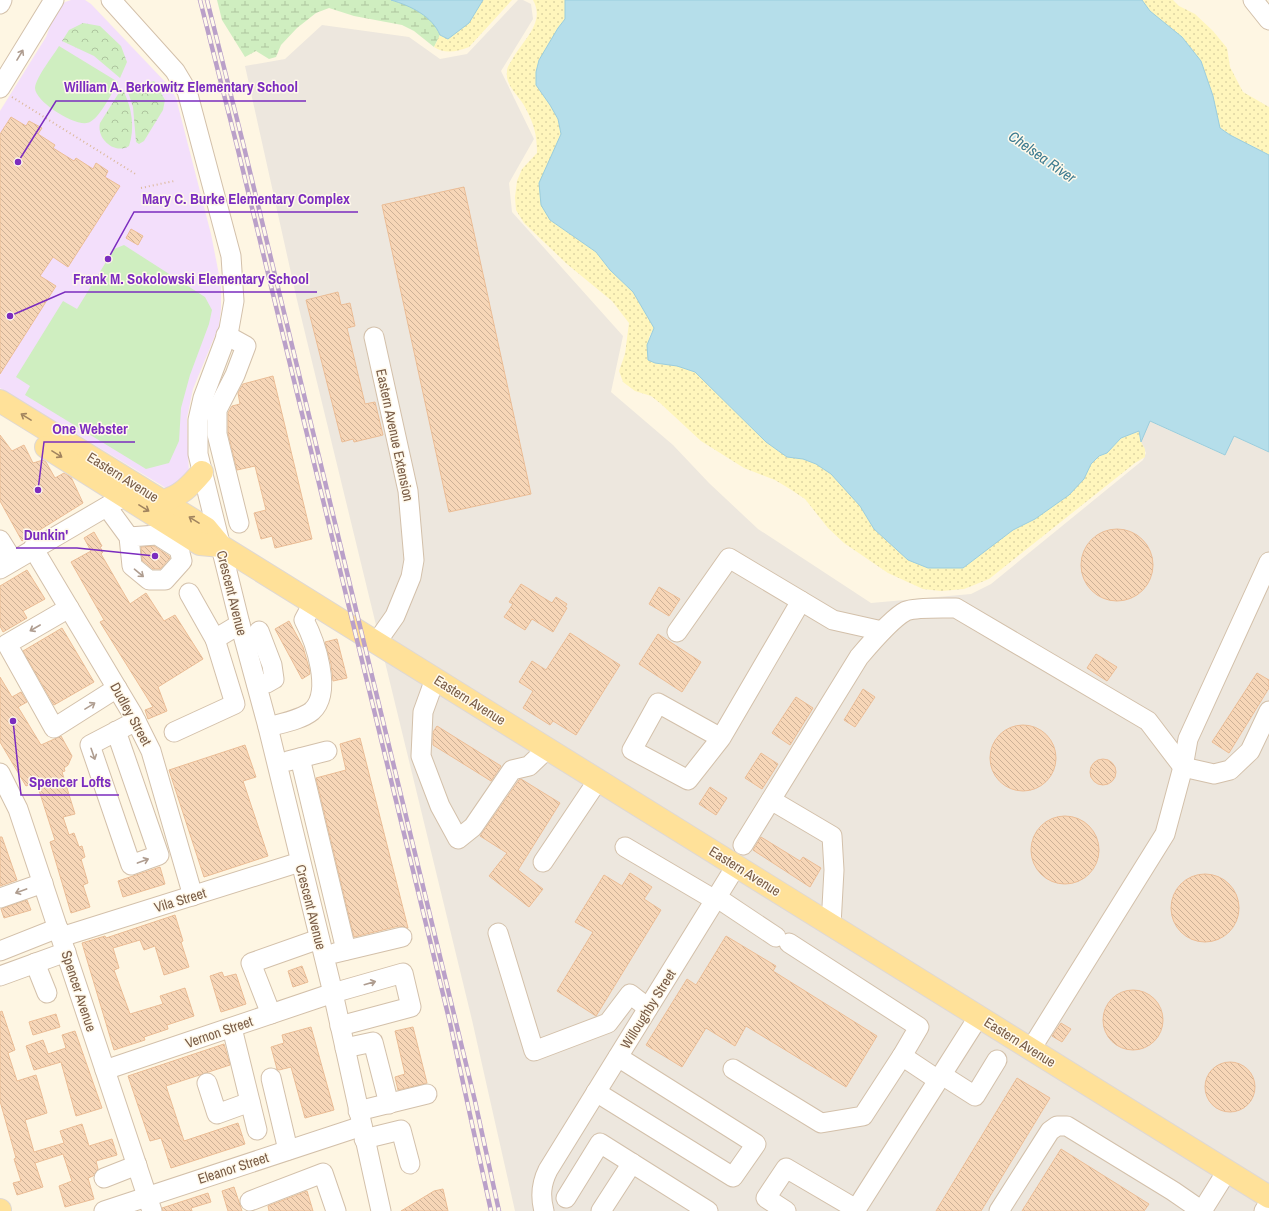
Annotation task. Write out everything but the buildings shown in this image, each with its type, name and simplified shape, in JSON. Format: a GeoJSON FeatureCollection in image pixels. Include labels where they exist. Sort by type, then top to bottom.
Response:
{"type":"FeatureCollection","features":[{"type":"Feature","properties":{"kind":"main road","name":"Eastern Avenue"},"geometry":{"type":"LineString","coordinates":[[0,401],[120,495]]}},
{"type":"Feature","properties":{"kind":"main road","name":"Eastern Avenue"},"geometry":{"type":"LineString","coordinates":[[0,419],[120,495],[161,519],[206,528],[220,546],[1269,1197]]}},
{"type":"Feature","properties":{"kind":"main road"},"geometry":{"type":"LineString","coordinates":[[161,519],[173,498],[187,489],[202,472]]}},
{"type":"Feature","properties":{"kind":"street"},"geometry":{"type":"LineString","coordinates":[[0,4],[2,0]]}},
{"type":"Feature","properties":{"kind":"street"},"geometry":{"type":"LineString","coordinates":[[6,92],[54,0]]}},
{"type":"Feature","properties":{"kind":"street","name":"Crescent Avenue"},"geometry":{"type":"LineString","coordinates":[[111,0],[175,71],[187,91],[231,256],[234,301],[226,335],[203,398],[198,420],[198,454],[220,546],[268,727],[333,993],[362,1125],[378,1210]]}},
{"type":"Feature","properties":{"kind":"street"},"geometry":{"type":"LineString","coordinates":[[1253,0],[1269,20]]}},
{"type":"Feature","properties":{"kind":"street"},"geometry":{"type":"LineString","coordinates":[[226,335],[246,346],[235,375],[218,410],[217,434],[238,523]]}},
{"type":"Feature","properties":{"kind":"street","name":"Eastern Avenue Extension"},"geometry":{"type":"LineString","coordinates":[[374,338],[408,491],[414,560],[411,576],[394,616],[376,643]]}},
{"type":"Feature","properties":{"kind":"street"},"geometry":{"type":"LineString","coordinates":[[207,494],[229,489]]}},
{"type":"Feature","properties":{"kind":"street"},"geometry":{"type":"LineString","coordinates":[[0,540],[7,565],[120,495],[129,537],[132,566],[148,580],[165,580],[182,561],[179,550],[161,519],[129,537]]}},
{"type":"Feature","properties":{"kind":"street","name":"Dudley Street"},"geometry":{"type":"LineString","coordinates":[[33,548],[117,688],[151,750],[193,896]]}},
{"type":"Feature","properties":{"kind":"street"},"geometry":{"type":"LineString","coordinates":[[677,632],[729,558],[833,620],[882,631]]}},
{"type":"Feature","properties":{"kind":"street"},"geometry":{"type":"LineString","coordinates":[[1032,1049],[1165,834],[1183,767],[1188,739],[1269,562]]}},
{"type":"Feature","properties":{"kind":"street"},"geometry":{"type":"LineString","coordinates":[[174,732],[235,704],[215,639],[189,593]]}},
{"type":"Feature","properties":{"kind":"street"},"geometry":{"type":"LineString","coordinates":[[721,738],[658,703],[632,750],[688,780],[721,738],[801,601]]}},
{"type":"Feature","properties":{"kind":"street"},"geometry":{"type":"LineString","coordinates":[[268,727],[304,716],[312,711],[321,696],[322,674],[315,644],[304,620],[313,603]]}},
{"type":"Feature","properties":{"kind":"street"},"geometry":{"type":"LineString","coordinates":[[69,608],[7,644],[54,728],[117,688]]}},
{"type":"Feature","properties":{"kind":"street"},"geometry":{"type":"LineString","coordinates":[[743,845],[859,657],[882,631],[906,611],[933,608],[956,608],[1148,721],[1183,767],[1214,774],[1230,770],[1250,751],[1269,711]]}},
{"type":"Feature","properties":{"kind":"street"},"geometry":{"type":"LineString","coordinates":[[215,639],[240,624]]}},
{"type":"Feature","properties":{"kind":"street"},"geometry":{"type":"LineString","coordinates":[[257,685],[267,683],[274,679],[272,665],[260,631]]}},
{"type":"Feature","properties":{"kind":"street"},"geometry":{"type":"LineString","coordinates":[[435,679],[423,712],[421,756],[440,806],[458,839],[473,827],[512,770],[529,766],[547,749]]}},
{"type":"Feature","properties":{"kind":"street"},"geometry":{"type":"LineString","coordinates":[[116,731],[159,855],[131,865],[90,745],[116,731],[136,721]]}},
{"type":"Feature","properties":{"kind":"street"},"geometry":{"type":"LineString","coordinates":[[277,764],[327,751]]}},
{"type":"Feature","properties":{"kind":"street"},"geometry":{"type":"LineString","coordinates":[[300,758],[346,950]]}},
{"type":"Feature","properties":{"kind":"street","name":"Spencer Avenue"},"geometry":{"type":"LineString","coordinates":[[0,773],[15,801],[150,1204]]}},
{"type":"Feature","properties":{"kind":"street"},"geometry":{"type":"LineString","coordinates":[[543,862],[598,780]]}},
{"type":"Feature","properties":{"kind":"street"},"geometry":{"type":"LineString","coordinates":[[771,800],[832,836],[834,870],[831,925]]}},
{"type":"Feature","properties":{"kind":"street"},"geometry":{"type":"LineString","coordinates":[[625,847],[716,899],[783,940],[919,1027],[863,1116],[821,1123],[733,1069]]}},
{"type":"Feature","properties":{"kind":"street","name":"Vila Street"},"geometry":{"type":"LineString","coordinates":[[61,939],[300,862]]}},
{"type":"Feature","properties":{"kind":"street","name":"Willoughby Street"},"geometry":{"type":"LineString","coordinates":[[544,1211],[541,1190],[542,1181],[736,866]]}},
{"type":"Feature","properties":{"kind":"street"},"geometry":{"type":"LineString","coordinates":[[0,898],[43,883]]}},
{"type":"Feature","properties":{"kind":"street"},"geometry":{"type":"LineString","coordinates":[[498,933],[534,1051],[608,1023],[630,994],[648,1008]]}},
{"type":"Feature","properties":{"kind":"street"},"geometry":{"type":"LineString","coordinates":[[271,1014],[251,963],[322,948],[346,950],[402,937]]}},
{"type":"Feature","properties":{"kind":"street"},"geometry":{"type":"LineString","coordinates":[[0,951],[61,939]]}},
{"type":"Feature","properties":{"kind":"street"},"geometry":{"type":"LineString","coordinates":[[0,976],[35,963],[61,939]]}},
{"type":"Feature","properties":{"kind":"street"},"geometry":{"type":"LineString","coordinates":[[35,963],[47,993]]}},
{"type":"Feature","properties":{"kind":"street","name":"Vernon Street"},"geometry":{"type":"LineString","coordinates":[[105,1070],[333,993],[403,973],[411,1007],[340,1026]]}},
{"type":"Feature","properties":{"kind":"street"},"geometry":{"type":"LineString","coordinates":[[786,1211],[766,1198],[786,1168],[855,1210],[979,1016]]}},
{"type":"Feature","properties":{"kind":"street"},"geometry":{"type":"LineString","coordinates":[[232,1028],[257,1130]]}},
{"type":"Feature","properties":{"kind":"street"},"geometry":{"type":"LineString","coordinates":[[345,1048],[373,1042],[390,1104]]}},
{"type":"Feature","properties":{"kind":"street"},"geometry":{"type":"LineString","coordinates":[[902,1056],[975,1096],[997,1060]]}},
{"type":"Feature","properties":{"kind":"street"},"geometry":{"type":"LineString","coordinates":[[596,1092],[733,1177],[756,1144],[618,1057]]}},
{"type":"Feature","properties":{"kind":"street"},"geometry":{"type":"LineString","coordinates":[[271,1078],[288,1150]]}},
{"type":"Feature","properties":{"kind":"street"},"geometry":{"type":"LineString","coordinates":[[207,1084],[217,1114],[250,1102]]}},
{"type":"Feature","properties":{"kind":"street"},"geometry":{"type":"LineString","coordinates":[[362,1125],[390,1104],[427,1094]]}},
{"type":"Feature","properties":{"kind":"street"},"geometry":{"type":"LineString","coordinates":[[362,1125],[402,1130],[410,1164]]}},
{"type":"Feature","properties":{"kind":"street","name":"Eleanor Street"},"geometry":{"type":"LineString","coordinates":[[104,1211],[150,1204],[288,1150],[362,1125]]}},
{"type":"Feature","properties":{"kind":"street"},"geometry":{"type":"LineString","coordinates":[[999,1211],[1050,1131],[1057,1126],[1068,1126],[1173,1191],[1202,1211],[1227,1171]]}},
{"type":"Feature","properties":{"kind":"street"},"geometry":{"type":"LineString","coordinates":[[566,1198],[600,1143],[708,1211]]}},
{"type":"Feature","properties":{"kind":"street"},"geometry":{"type":"LineString","coordinates":[[601,1211],[632,1163]]}},
{"type":"Feature","properties":{"kind":"street"},"geometry":{"type":"LineString","coordinates":[[104,1178],[137,1165]]}},
{"type":"Feature","properties":{"kind":"street"},"geometry":{"type":"LineString","coordinates":[[250,1201],[323,1173],[336,1211]]}},
{"type":"Feature","properties":{"kind":"street"},"geometry":{"type":"LineString","coordinates":[[1264,1211],[1269,1203]]}},
{"type":"Feature","properties":{"kind":"path"},"geometry":{"type":"LineString","coordinates":[[6,92],[137,175]]}},
{"type":"Feature","properties":{"kind":"path"},"geometry":{"type":"LineString","coordinates":[[140,188],[174,181]]}},
{"type":"Feature","properties":{"kind":"shaded area"},"geometry":{"type":"Polygon","coordinates":[[[71,0],[85,0],[91,4],[170,87],[176,98],[211,234],[221,285],[219,326],[193,389],[187,418],[189,476],[176,487],[166,488],[0,388],[0,111],[46,37],[56,11],[65,2],[71,0]]]}},
{"type":"Feature","properties":{"kind":"shaded area"},"geometry":{"type":"Polygon","coordinates":[[[518,0],[523,0],[531,4],[533,19],[501,71],[534,139],[509,183],[512,212],[623,336],[611,392],[673,445],[709,483],[758,529],[871,603],[971,594],[991,584],[1143,460],[1146,453],[1141,442],[1149,421],[1224,455],[1234,436],[1269,452],[1269,1211],[515,1211],[472,1020],[297,300],[245,66],[285,59],[322,25],[409,37],[440,59],[467,54],[518,0]]]}},
{"type":"Feature","properties":{"kind":"green space"},"geometry":{"type":"Polygon","coordinates":[[[217,0],[483,0],[440,35],[434,47],[414,31],[402,25],[354,16],[329,8],[316,13],[297,28],[281,45],[276,57],[269,59],[256,51],[245,57],[222,20],[217,0]]]}},
{"type":"Feature","properties":{"kind":"green space"},"geometry":{"type":"Polygon","coordinates":[[[83,23],[100,26],[121,46],[127,62],[120,78],[94,56],[62,41],[69,30],[83,23]]]}},
{"type":"Feature","properties":{"kind":"green space"},"geometry":{"type":"Polygon","coordinates":[[[59,46],[118,82],[102,110],[90,122],[76,122],[67,118],[49,107],[37,94],[35,88],[38,78],[59,46]]]}},
{"type":"Feature","properties":{"kind":"green space"},"geometry":{"type":"Polygon","coordinates":[[[154,81],[165,100],[163,110],[144,141],[139,144],[136,142],[133,107],[128,92],[130,89],[154,81]]]}},
{"type":"Feature","properties":{"kind":"green space"},"geometry":{"type":"Polygon","coordinates":[[[120,91],[124,92],[127,98],[132,119],[131,139],[129,146],[124,148],[113,147],[108,144],[101,135],[100,129],[100,123],[120,91]]]}},
{"type":"Feature","properties":{"kind":"green space"},"geometry":{"type":"Polygon","coordinates":[[[124,245],[205,297],[212,310],[209,324],[190,375],[181,408],[179,441],[169,463],[146,469],[25,395],[30,386],[16,377],[63,301],[77,309],[114,249],[124,245]]]}},
{"type":"Feature","properties":{"kind":"sand"},"geometry":{"type":"Polygon","coordinates":[[[483,0],[512,0],[469,47],[451,52],[442,51],[434,47],[440,35],[448,39],[469,23],[483,0]]]}},
{"type":"Feature","properties":{"kind":"sand"},"geometry":{"type":"Polygon","coordinates":[[[533,0],[565,0],[565,19],[551,42],[536,85],[558,119],[561,134],[556,147],[550,220],[596,252],[610,270],[633,292],[654,328],[649,337],[655,363],[677,366],[695,372],[766,442],[787,457],[803,459],[816,464],[831,474],[860,506],[874,529],[908,560],[928,568],[963,568],[1013,530],[1035,519],[1084,479],[1091,464],[1100,456],[1107,453],[1121,438],[1139,431],[1140,440],[1145,449],[1145,457],[1135,463],[989,579],[964,589],[941,591],[923,589],[888,573],[844,543],[828,528],[805,499],[775,480],[744,468],[701,441],[651,396],[635,391],[623,382],[619,371],[625,354],[629,323],[612,301],[567,264],[524,223],[516,210],[515,197],[517,181],[522,169],[537,153],[537,147],[536,135],[531,120],[523,104],[508,82],[507,71],[516,53],[535,24],[537,16],[533,0]]]}},
{"type":"Feature","properties":{"kind":"sand"},"geometry":{"type":"Polygon","coordinates":[[[1142,0],[1173,0],[1179,6],[1195,14],[1213,31],[1227,48],[1230,67],[1243,92],[1269,107],[1269,155],[1230,135],[1220,128],[1213,96],[1201,61],[1182,37],[1150,11],[1142,0]]]}},
{"type":"Feature","properties":{"kind":"water"},"geometry":{"type":"Polygon","coordinates":[[[391,0],[483,0],[469,23],[448,39],[440,35],[432,22],[426,17],[406,5],[391,0]]]}},
{"type":"Feature","properties":{"kind":"water","name":"Chelsea River"},"geometry":{"type":"Polygon","coordinates":[[[565,0],[1142,0],[1150,11],[1182,37],[1201,61],[1213,96],[1220,128],[1230,135],[1269,155],[1269,452],[1234,436],[1225,455],[1150,421],[1141,442],[1139,431],[1121,438],[1107,453],[1099,456],[1091,464],[1084,479],[1069,495],[1035,519],[1013,530],[963,568],[928,568],[908,560],[874,529],[860,506],[831,474],[816,464],[803,459],[787,457],[766,442],[695,372],[677,366],[655,363],[648,360],[647,345],[654,328],[633,292],[610,270],[596,252],[550,220],[541,205],[539,183],[561,134],[558,119],[536,85],[536,72],[539,60],[565,19],[565,0]]]}},
{"type":"Feature","properties":{"kind":"railway"},"geometry":{"type":"LineString","coordinates":[[200,0],[237,146],[450,1023],[491,1211]]}},
{"type":"Feature","properties":{"kind":"railway"},"geometry":{"type":"LineString","coordinates":[[207,0],[475,1101],[499,1211]]}},
{"type":"Feature","properties":{"kind":"place","name":"William A. Berkowitz Elementary School"},"geometry":{"type":"Point","coordinates":[18,162]}},
{"type":"Feature","properties":{"kind":"place","name":"Mary C. Burke Elementary Complex"},"geometry":{"type":"Point","coordinates":[108,259]}},
{"type":"Feature","properties":{"kind":"place","name":"Frank M. Sokolowski Elementary School"},"geometry":{"type":"Point","coordinates":[10,316]}},
{"type":"Feature","properties":{"kind":"place","name":"One Webster"},"geometry":{"type":"Point","coordinates":[38,490]}},
{"type":"Feature","properties":{"kind":"place","name":"Dunkin'"},"geometry":{"type":"Point","coordinates":[155,556]}},
{"type":"Feature","properties":{"kind":"place","name":"Spencer Lofts"},"geometry":{"type":"Point","coordinates":[13,721]}}]}
